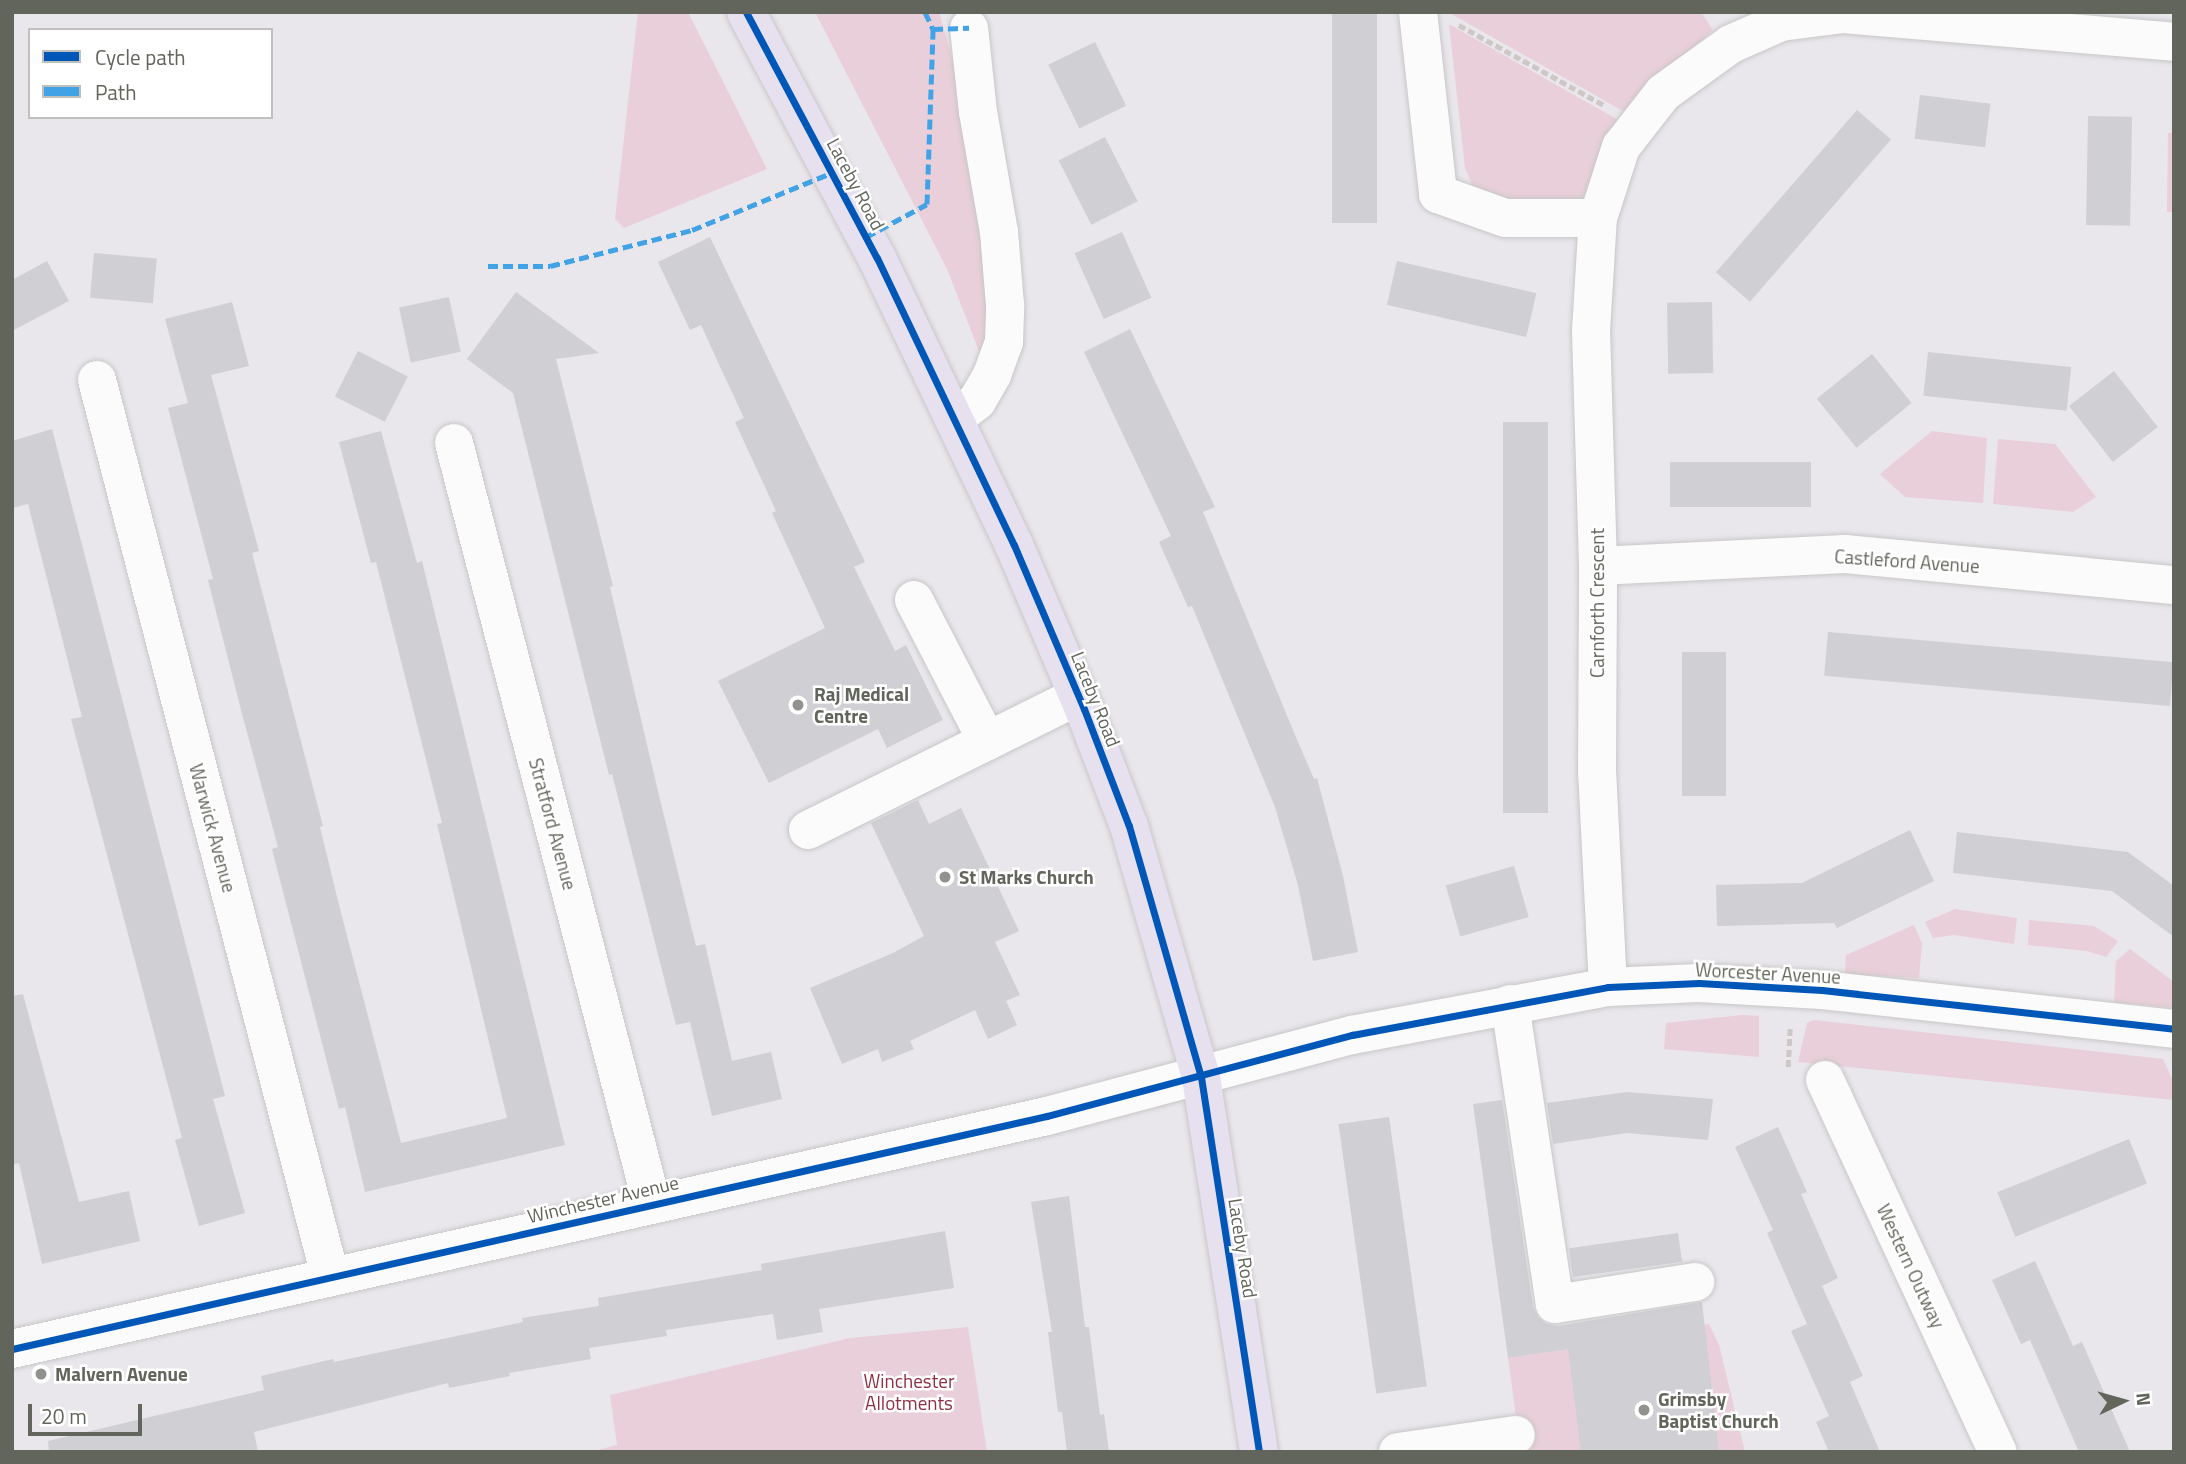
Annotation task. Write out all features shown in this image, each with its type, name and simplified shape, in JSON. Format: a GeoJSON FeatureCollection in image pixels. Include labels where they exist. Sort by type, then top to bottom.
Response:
{"type":"FeatureCollection","features":[{"type":"Feature","properties":{"kind":"highway","name":"Laceby Road"},"geometry":{"type":"LineString","coordinates":[[746,12],[877,258],[1014,545],[1129,826],[1201,1077],[1259,1452]]}},
{"type":"Feature","properties":{"kind":"street","name":"Carnforth Crescent"},"geometry":{"type":"LineString","coordinates":[[1608,987],[1597,773],[1598,566],[1591,331],[1598,218],[1621,146],[1663,93],[1731,44],[1746,22],[1782,23],[1843,14],[2174,41]]}},
{"type":"Feature","properties":{"kind":"street"},"geometry":{"type":"LineString","coordinates":[[1418,17],[1438,194],[1506,218],[1598,218]]}},
{"type":"Feature","properties":{"kind":"street"},"geometry":{"type":"LineString","coordinates":[[954,419],[977,401],[992,374],[1004,342],[1005,306],[999,232],[978,112],[969,28]]}},
{"type":"Feature","properties":{"kind":"street","name":"Warwick Avenue"},"geometry":{"type":"LineString","coordinates":[[97,380],[330,1276]]}},
{"type":"Feature","properties":{"kind":"street","name":"Stratford Avenue"},"geometry":{"type":"LineString","coordinates":[[454,443],[652,1204]]}},
{"type":"Feature","properties":{"kind":"street","name":"Castleford Avenue"},"geometry":{"type":"LineString","coordinates":[[1598,566],[1845,554],[2174,585]]}},
{"type":"Feature","properties":{"kind":"street"},"geometry":{"type":"LineString","coordinates":[[914,600],[987,741]]}},
{"type":"Feature","properties":{"kind":"street"},"geometry":{"type":"LineString","coordinates":[[808,830],[1078,696]]}},
{"type":"Feature","properties":{"kind":"street","name":"Worcester Avenue"},"geometry":{"type":"LineString","coordinates":[[1201,1077],[1352,1035],[1608,987],[1699,984],[1793,988],[2174,1029]]}},
{"type":"Feature","properties":{"kind":"street"},"geometry":{"type":"LineString","coordinates":[[1510,1004],[1555,1304],[1695,1282]]}},
{"type":"Feature","properties":{"kind":"street","name":"Winchester Avenue"},"geometry":{"type":"LineString","coordinates":[[13,1346],[1047,1116],[1201,1077]]}},
{"type":"Feature","properties":{"kind":"street","name":"Western Outway"},"geometry":{"type":"LineString","coordinates":[[1825,1080],[1998,1452]]}},
{"type":"Feature","properties":{"kind":"street"},"geometry":{"type":"LineString","coordinates":[[1398,1452],[1516,1435]]}},
{"type":"Feature","properties":{"kind":"path"},"geometry":{"type":"LineString","coordinates":[[1418,17],[1448,19],[1639,124]]}},
{"type":"Feature","properties":{"kind":"path"},"geometry":{"type":"LineString","coordinates":[[1793,988],[1787,1067],[1825,1080]]}},
{"type":"Feature","properties":{"kind":"green space"},"geometry":{"type":"Polygon","coordinates":[[[638,12],[688,12],[767,169],[624,228],[615,219],[638,12]]]}},
{"type":"Feature","properties":{"kind":"green space"},"geometry":{"type":"Polygon","coordinates":[[[815,12],[939,12],[970,122],[986,214],[986,369],[947,269],[815,12]]]}},
{"type":"Feature","properties":{"kind":"green space"},"geometry":{"type":"Polygon","coordinates":[[[1448,12],[1695,12],[1703,15],[1713,30],[1696,45],[1648,101],[1637,110],[1623,111],[1448,12]]]}},
{"type":"Feature","properties":{"kind":"green space"},"geometry":{"type":"Polygon","coordinates":[[[1449,24],[1620,121],[1581,202],[1531,209],[1474,189],[1465,168],[1449,24]]]}},
{"type":"Feature","properties":{"kind":"green space"},"geometry":{"type":"Polygon","coordinates":[[[2168,133],[2174,133],[2174,212],[2167,212],[2168,133]]]}},
{"type":"Feature","properties":{"kind":"green space"},"geometry":{"type":"Polygon","coordinates":[[[1932,431],[1987,438],[1983,503],[1905,497],[1880,474],[1932,431]]]}},
{"type":"Feature","properties":{"kind":"green space"},"geometry":{"type":"Polygon","coordinates":[[[1998,439],[2055,444],[2096,497],[2073,512],[1993,504],[1998,439]]]}},
{"type":"Feature","properties":{"kind":"green space"},"geometry":{"type":"Polygon","coordinates":[[[1955,909],[2017,918],[2014,944],[1954,935],[1933,938],[1925,922],[1955,909]]]}},
{"type":"Feature","properties":{"kind":"green space"},"geometry":{"type":"Polygon","coordinates":[[[2029,920],[2094,926],[2118,941],[2106,957],[2087,951],[2028,945],[2029,920]]]}},
{"type":"Feature","properties":{"kind":"green space"},"geometry":{"type":"Polygon","coordinates":[[[1914,925],[1922,944],[1919,978],[1845,974],[1846,955],[1914,925]]]}},
{"type":"Feature","properties":{"kind":"green space"},"geometry":{"type":"Polygon","coordinates":[[[2130,949],[2174,982],[2174,1008],[2114,1002],[2116,961],[2130,949]]]}},
{"type":"Feature","properties":{"kind":"green space"},"geometry":{"type":"Polygon","coordinates":[[[1742,1015],[1759,1016],[1759,1057],[1664,1049],[1666,1023],[1742,1015]]]}},
{"type":"Feature","properties":{"kind":"green space"},"geometry":{"type":"Polygon","coordinates":[[[1814,1020],[2163,1059],[2174,1083],[2174,1100],[1798,1062],[1807,1023],[1814,1020]]]}},
{"type":"Feature","properties":{"kind":"green space"},"geometry":{"type":"Polygon","coordinates":[[[1709,1324],[1719,1345],[1745,1452],[1521,1452],[1508,1358],[1709,1324]]]}},
{"type":"Feature","properties":{"kind":"green space","name":"Winchester Allotments"},"geometry":{"type":"Polygon","coordinates":[[[968,1327],[987,1452],[590,1452],[617,1445],[610,1395],[850,1338],[968,1327]]]}},
{"type":"Feature","properties":{"kind":"building"},"geometry":{"type":"Polygon","coordinates":[[[1332,12],[1377,12],[1377,223],[1332,223],[1332,12]]]}},
{"type":"Feature","properties":{"kind":"building"},"geometry":{"type":"Polygon","coordinates":[[[1095,42],[1126,106],[1079,129],[1048,65],[1095,42]]]}},
{"type":"Feature","properties":{"kind":"building"},"geometry":{"type":"Polygon","coordinates":[[[1920,95],[1990,104],[1985,147],[1915,139],[1920,95]]]}},
{"type":"Feature","properties":{"kind":"building"},"geometry":{"type":"Polygon","coordinates":[[[1857,110],[1891,140],[1750,302],[1716,272],[1857,110]]]}},
{"type":"Feature","properties":{"kind":"building"},"geometry":{"type":"Polygon","coordinates":[[[2088,116],[2132,117],[2130,226],[2086,225],[2088,116]]]}},
{"type":"Feature","properties":{"kind":"building"},"geometry":{"type":"Polygon","coordinates":[[[1105,137],[1138,201],[1091,225],[1059,161],[1105,137]]]}},
{"type":"Feature","properties":{"kind":"building"},"geometry":{"type":"Polygon","coordinates":[[[1122,232],[1151,298],[1104,319],[1074,253],[1122,232]]]}},
{"type":"Feature","properties":{"kind":"building"},"geometry":{"type":"Polygon","coordinates":[[[710,237],[865,562],[854,567],[895,651],[906,645],[943,720],[887,748],[878,729],[769,783],[718,681],[825,628],[772,513],[776,511],[735,422],[744,418],[701,325],[690,330],[658,262],[710,237]]]}},
{"type":"Feature","properties":{"kind":"building"},"geometry":{"type":"Polygon","coordinates":[[[94,253],[157,258],[153,303],[90,298],[94,253]]]}},
{"type":"Feature","properties":{"kind":"building"},"geometry":{"type":"Polygon","coordinates":[[[47,261],[69,301],[12,331],[12,280],[47,261]]]}},
{"type":"Feature","properties":{"kind":"building"},"geometry":{"type":"Polygon","coordinates":[[[1397,261],[1536,293],[1526,337],[1387,305],[1397,261]]]}},
{"type":"Feature","properties":{"kind":"building"},"geometry":{"type":"Polygon","coordinates":[[[516,292],[599,353],[556,359],[613,586],[610,587],[656,783],[696,946],[705,944],[732,1061],[771,1052],[782,1099],[712,1116],[690,1022],[676,1025],[612,774],[609,775],[513,393],[467,359],[516,292]]]}},
{"type":"Feature","properties":{"kind":"building"},"geometry":{"type":"Polygon","coordinates":[[[449,297],[461,352],[411,362],[399,308],[449,297]]]}},
{"type":"Feature","properties":{"kind":"building"},"geometry":{"type":"Polygon","coordinates":[[[232,302],[249,366],[211,375],[259,551],[252,553],[401,1143],[507,1118],[437,824],[442,823],[376,562],[371,563],[339,442],[381,431],[417,563],[422,561],[565,1145],[365,1192],[345,1107],[339,1109],[272,849],[278,847],[208,580],[213,579],[168,408],[188,403],[165,319],[232,302]]]}},
{"type":"Feature","properties":{"kind":"building"},"geometry":{"type":"Polygon","coordinates":[[[1712,302],[1713,373],[1668,374],[1667,303],[1712,302]]]}},
{"type":"Feature","properties":{"kind":"building"},"geometry":{"type":"Polygon","coordinates":[[[1130,329],[1215,507],[1203,512],[1295,735],[1314,779],[1317,778],[1343,876],[1358,952],[1313,961],[1298,885],[1275,807],[1192,606],[1188,607],[1159,542],[1171,536],[1084,352],[1130,329]]]}},
{"type":"Feature","properties":{"kind":"building"},"geometry":{"type":"Polygon","coordinates":[[[358,351],[408,376],[385,422],[335,396],[358,351]]]}},
{"type":"Feature","properties":{"kind":"building"},"geometry":{"type":"Polygon","coordinates":[[[1928,352],[2071,367],[2067,411],[1923,396],[1928,352]]]}},
{"type":"Feature","properties":{"kind":"building"},"geometry":{"type":"Polygon","coordinates":[[[1872,354],[1912,403],[1856,448],[1817,399],[1872,354]]]}},
{"type":"Feature","properties":{"kind":"building"},"geometry":{"type":"Polygon","coordinates":[[[2114,371],[2158,427],[2113,462],[2069,406],[2114,371]]]}},
{"type":"Feature","properties":{"kind":"building"},"geometry":{"type":"Polygon","coordinates":[[[1503,422],[1548,422],[1548,813],[1503,813],[1503,422]]]}},
{"type":"Feature","properties":{"kind":"building"},"geometry":{"type":"Polygon","coordinates":[[[52,429],[225,1096],[213,1099],[245,1213],[199,1226],[175,1140],[182,1138],[71,719],[82,717],[28,504],[12,508],[12,441],[52,429]]]}},
{"type":"Feature","properties":{"kind":"building"},"geometry":{"type":"Polygon","coordinates":[[[1670,462],[1811,462],[1811,507],[1670,507],[1670,462]]]}},
{"type":"Feature","properties":{"kind":"building"},"geometry":{"type":"Polygon","coordinates":[[[1828,632],[2174,662],[2170,706],[1824,676],[1828,632]]]}},
{"type":"Feature","properties":{"kind":"building"},"geometry":{"type":"Polygon","coordinates":[[[1682,652],[1726,652],[1726,796],[1682,796],[1682,652]]]}},
{"type":"Feature","properties":{"kind":"building","name":"St Marks Church"},"geometry":{"type":"Polygon","coordinates":[[[918,800],[929,824],[961,808],[1019,931],[995,942],[1020,995],[1006,1001],[1017,1025],[988,1039],[975,1010],[910,1041],[914,1049],[882,1062],[878,1049],[842,1064],[810,988],[893,953],[924,936],[871,823],[918,800]]]}},
{"type":"Feature","properties":{"kind":"building"},"geometry":{"type":"Polygon","coordinates":[[[1910,830],[1934,881],[1837,928],[1834,923],[1717,926],[1716,885],[1802,883],[1910,830]]]}},
{"type":"Feature","properties":{"kind":"building"},"geometry":{"type":"Polygon","coordinates":[[[1957,832],[2128,852],[2174,886],[2174,937],[2112,891],[1953,873],[1957,832]]]}},
{"type":"Feature","properties":{"kind":"building"},"geometry":{"type":"Polygon","coordinates":[[[1514,866],[1529,917],[1460,937],[1446,886],[1514,866]]]}},
{"type":"Feature","properties":{"kind":"building"},"geometry":{"type":"Polygon","coordinates":[[[23,994],[79,1202],[129,1191],[140,1241],[42,1264],[19,1163],[12,1165],[12,996],[23,994]]]}},
{"type":"Feature","properties":{"kind":"building"},"geometry":{"type":"Polygon","coordinates":[[[1627,1092],[1713,1099],[1708,1140],[1627,1133],[1553,1144],[1547,1103],[1627,1092]]]}},
{"type":"Feature","properties":{"kind":"building"},"geometry":{"type":"Polygon","coordinates":[[[1502,1100],[1533,1307],[1538,1317],[1546,1324],[1558,1326],[1702,1302],[1719,1452],[1581,1452],[1568,1349],[1508,1358],[1473,1104],[1502,1100]]]}},
{"type":"Feature","properties":{"kind":"building"},"geometry":{"type":"Polygon","coordinates":[[[1389,1117],[1427,1386],[1376,1393],[1338,1124],[1389,1117]]]}},
{"type":"Feature","properties":{"kind":"building"},"geometry":{"type":"Polygon","coordinates":[[[1778,1127],[1807,1192],[1801,1194],[1838,1278],[1822,1286],[1863,1376],[1850,1382],[1880,1452],[1829,1452],[1816,1422],[1829,1416],[1791,1331],[1807,1324],[1767,1233],[1773,1230],[1735,1147],[1778,1127]]]}},
{"type":"Feature","properties":{"kind":"building"},"geometry":{"type":"Polygon","coordinates":[[[2129,1139],[2147,1184],[2015,1237],[1997,1192],[2129,1139]]]}},
{"type":"Feature","properties":{"kind":"building"},"geometry":{"type":"Polygon","coordinates":[[[1069,1196],[1085,1327],[1089,1327],[1100,1415],[1104,1414],[1109,1452],[1067,1452],[1062,1412],[1058,1412],[1048,1332],[1052,1332],[1031,1202],[1069,1196]]]}},
{"type":"Feature","properties":{"kind":"building"},"geometry":{"type":"Polygon","coordinates":[[[945,1231],[954,1288],[819,1309],[823,1332],[777,1340],[773,1314],[666,1330],[667,1336],[589,1348],[591,1359],[509,1373],[510,1376],[449,1388],[448,1383],[254,1432],[258,1452],[49,1452],[48,1441],[264,1390],[261,1376],[333,1359],[334,1362],[523,1322],[522,1318],[599,1306],[598,1298],[762,1270],[761,1264],[945,1231]]]}},
{"type":"Feature","properties":{"kind":"building"},"geometry":{"type":"Polygon","coordinates":[[[1678,1233],[1682,1262],[1573,1277],[1569,1248],[1678,1233]]]}},
{"type":"Feature","properties":{"kind":"building"},"geometry":{"type":"Polygon","coordinates":[[[2035,1261],[2073,1346],[2082,1342],[2130,1452],[2079,1452],[2030,1340],[2021,1344],[1992,1280],[2035,1261]]]}},
{"type":"Feature","properties":{"kind":"marked path"},"geometry":{"type":"LineString","coordinates":[[925,12],[933,29],[969,28]]}},
{"type":"Feature","properties":{"kind":"marked path"},"geometry":{"type":"LineString","coordinates":[[866,237],[927,204],[933,29]]}},
{"type":"Feature","properties":{"kind":"marked path"},"geometry":{"type":"LineString","coordinates":[[488,266],[550,266],[692,230],[831,173]]}},
{"type":"Feature","properties":{"kind":"cycle path"},"geometry":{"type":"LineString","coordinates":[[746,12],[877,258],[1014,545],[1084,709],[1129,826],[1201,1077],[1259,1452]]}},
{"type":"Feature","properties":{"kind":"cycle path"},"geometry":{"type":"LineString","coordinates":[[12,1349],[1047,1116],[1352,1035],[1608,987],[1699,983],[1822,990],[2174,1029]]}},
{"type":"Feature","properties":{"kind":"place","name":"Raj Medical Centre"},"geometry":{"type":"Point","coordinates":[798,705]}},
{"type":"Feature","properties":{"kind":"place","name":"St Marks Church"},"geometry":{"type":"Point","coordinates":[945,877]}},
{"type":"Feature","properties":{"kind":"place","name":"Malvern Avenue"},"geometry":{"type":"Point","coordinates":[41,1374]}},
{"type":"Feature","properties":{"kind":"place","name":"Grimsby Baptist Church"},"geometry":{"type":"Point","coordinates":[1644,1410]}}]}
